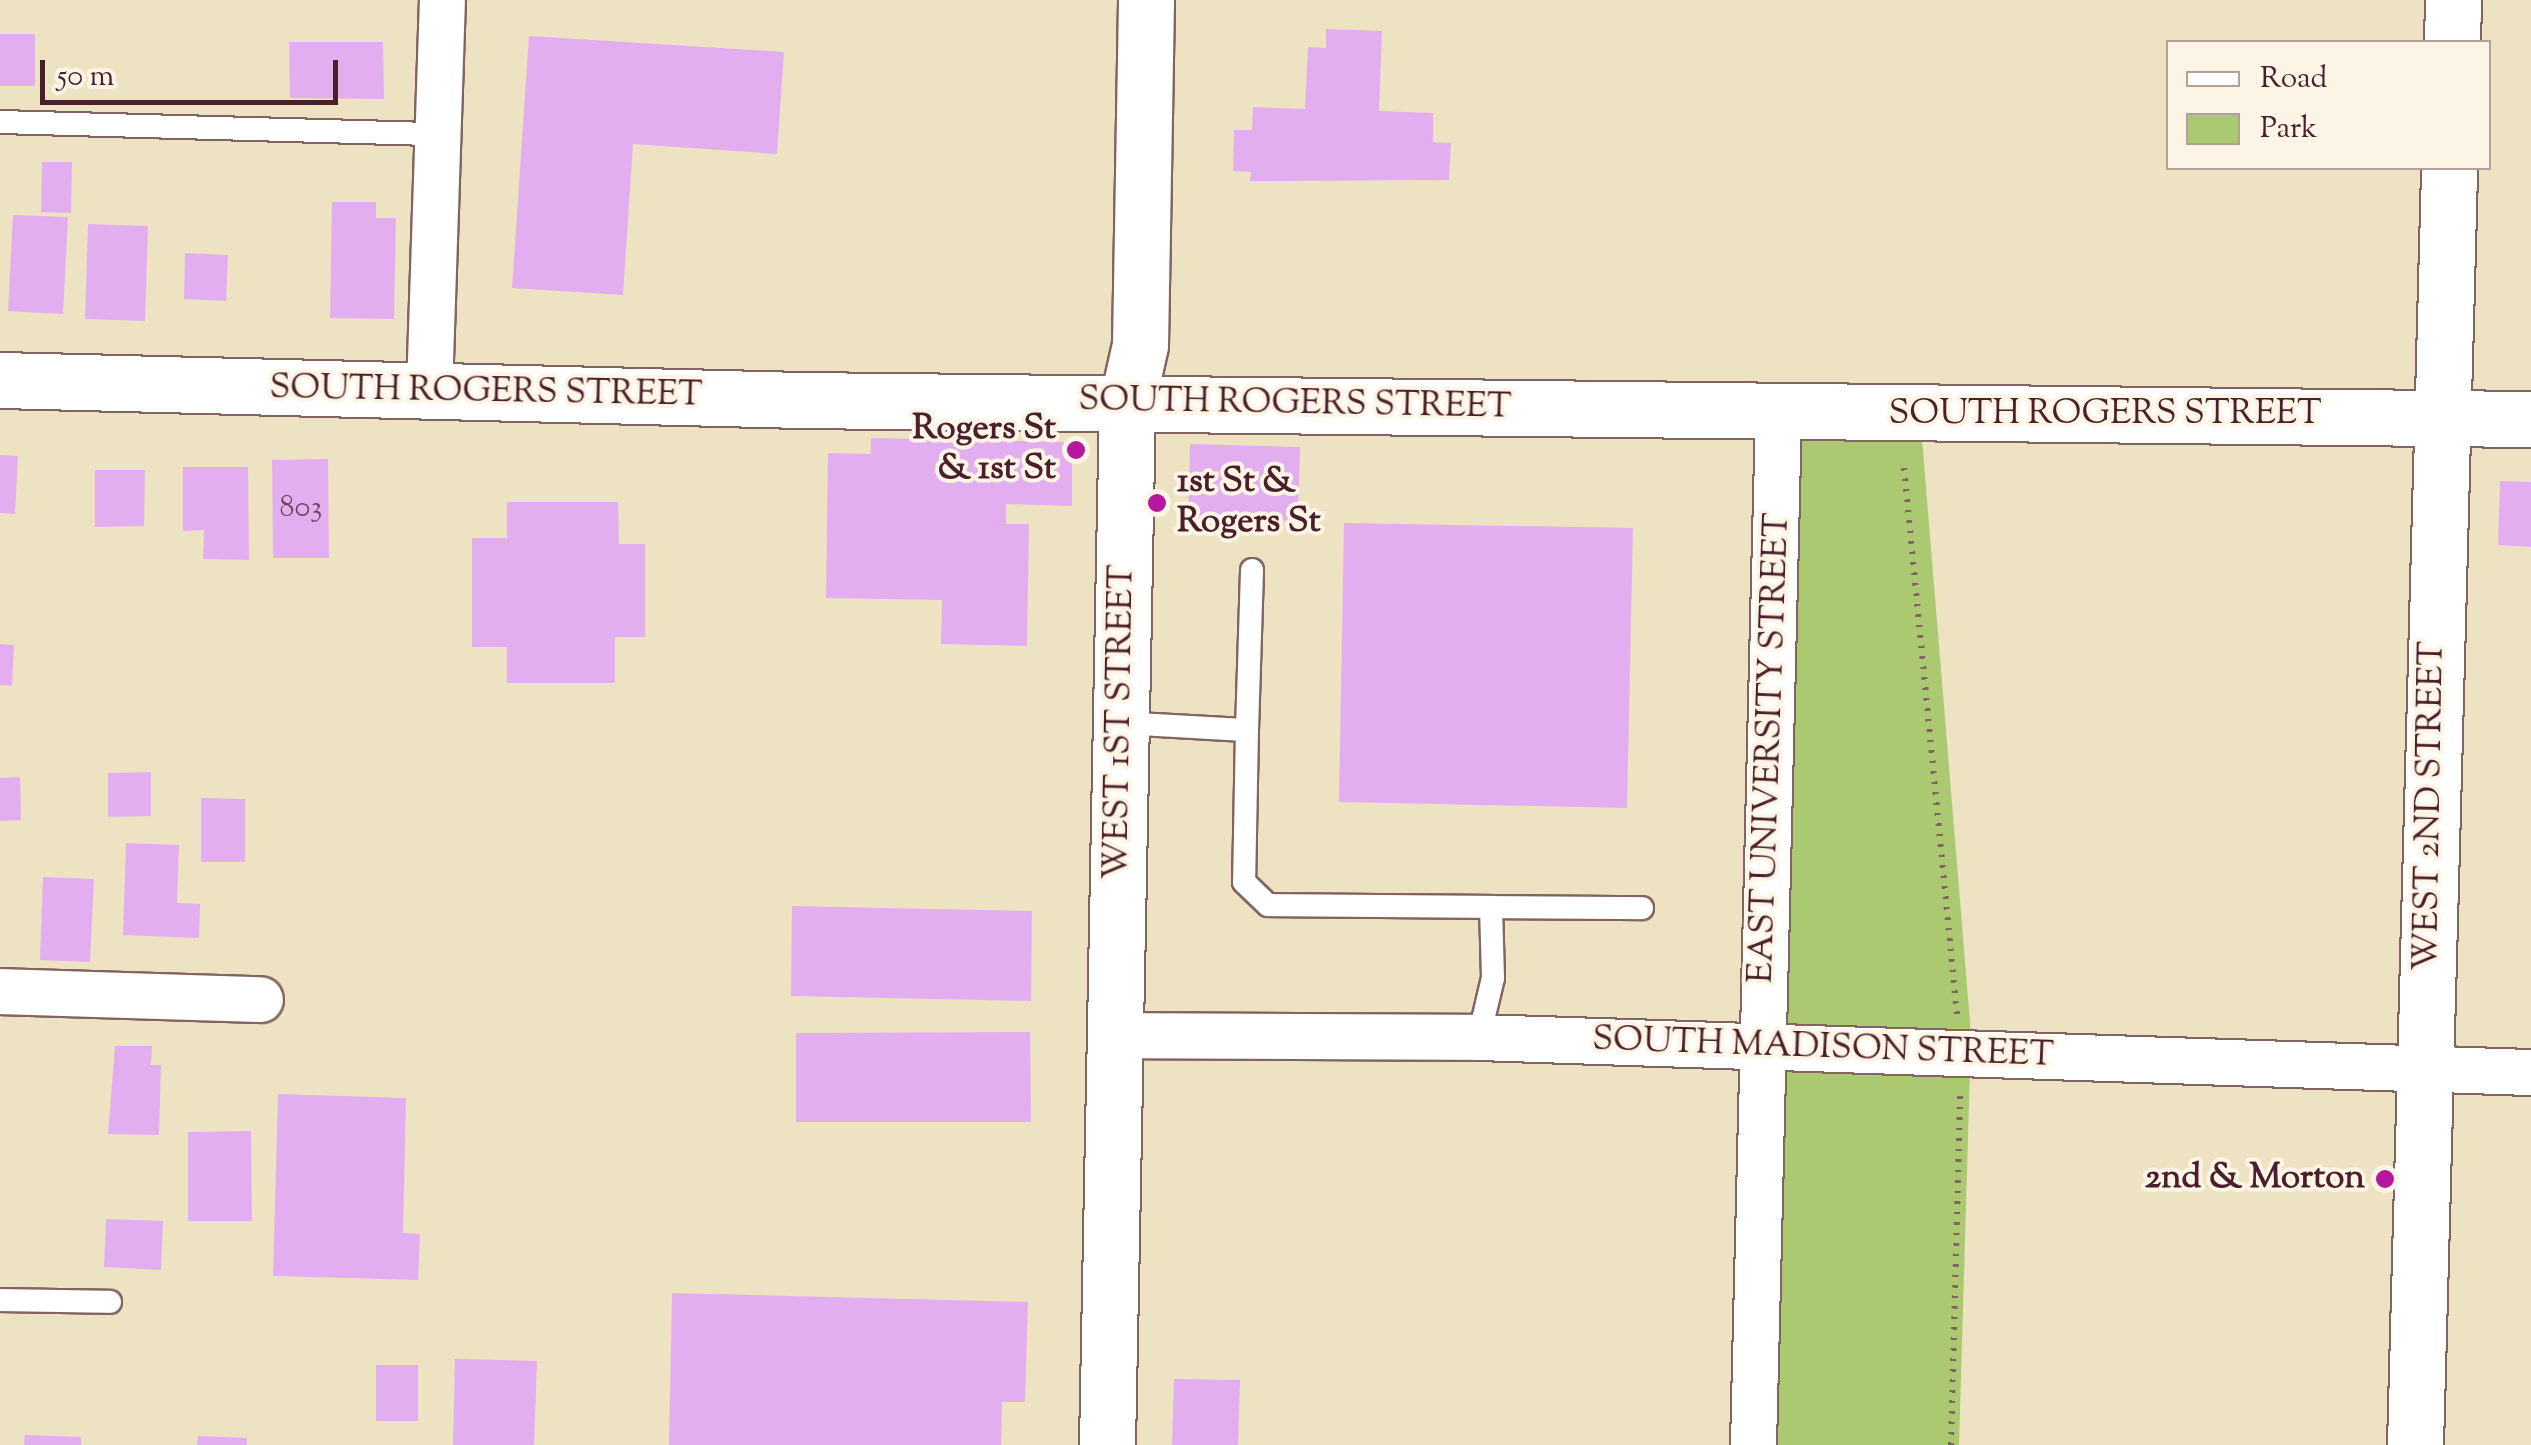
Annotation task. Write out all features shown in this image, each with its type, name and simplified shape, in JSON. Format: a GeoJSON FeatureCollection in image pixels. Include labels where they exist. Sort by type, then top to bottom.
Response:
{"type":"FeatureCollection","features":[{"type":"Feature","properties":{"kind":"street"},"geometry":{"type":"LineString","coordinates":[[429,390],[442,0]]}},
{"type":"Feature","properties":{"kind":"street","name":"WEST 1ST STREET"},"geometry":{"type":"LineString","coordinates":[[1106,1445],[1127,403],[1140,345],[1146,0]]}},
{"type":"Feature","properties":{"kind":"street"},"geometry":{"type":"LineString","coordinates":[[2452,40],[2453,0]]}},
{"type":"Feature","properties":{"kind":"street","name":"WEST 2ND STREET"},"geometry":{"type":"LineString","coordinates":[[2415,1445],[2448,170]]}},
{"type":"Feature","properties":{"kind":"street","name":"SOUTH ROGERS STREET"},"geometry":{"type":"LineString","coordinates":[[0,380],[1127,403],[2531,420]]}},
{"type":"Feature","properties":{"kind":"street","name":"EAST UNIVERSITY STREET"},"geometry":{"type":"LineString","coordinates":[[1753,1445],[1778,412]]}},
{"type":"Feature","properties":{"kind":"street"},"geometry":{"type":"LineString","coordinates":[[0,992],[260,999]]}},
{"type":"Feature","properties":{"kind":"street","name":"SOUTH MADISON STREET"},"geometry":{"type":"LineString","coordinates":[[1115,1035],[1479,1036],[1763,1051],[2531,1072]]}},
{"type":"Feature","properties":{"kind":"lane"},"geometry":{"type":"LineString","coordinates":[[0,122],[438,134]]}},
{"type":"Feature","properties":{"kind":"lane"},"geometry":{"type":"LineString","coordinates":[[1252,570],[1244,882],[1268,905],[1642,908]]}},
{"type":"Feature","properties":{"kind":"lane"},"geometry":{"type":"LineString","coordinates":[[1121,723],[1247,730]]}},
{"type":"Feature","properties":{"kind":"lane"},"geometry":{"type":"LineString","coordinates":[[1479,1036],[1493,978],[1491,907]]}},
{"type":"Feature","properties":{"kind":"lane"},"geometry":{"type":"LineString","coordinates":[[0,1300],[110,1302]]}},
{"type":"Feature","properties":{"kind":"path"},"geometry":{"type":"LineString","coordinates":[[1904,468],[1960,1054],[1950,1445]]}},
{"type":"Feature","properties":{"kind":"green space"},"geometry":{"type":"Polygon","coordinates":[[[1778,425],[1921,427],[1971,1034],[1959,1445],[1753,1445],[1778,425]]]}},
{"type":"Feature","properties":{"kind":"building"},"geometry":{"type":"Polygon","coordinates":[[[1326,29],[1382,31],[1379,111],[1433,113],[1433,142],[1451,143],[1449,180],[1250,181],[1251,172],[1233,171],[1234,130],[1252,130],[1253,107],[1305,109],[1308,47],[1326,48],[1326,29]]]}},
{"type":"Feature","properties":{"kind":"building"},"geometry":{"type":"Polygon","coordinates":[[[0,34],[35,34],[35,86],[0,86],[0,34]]]}},
{"type":"Feature","properties":{"kind":"building"},"geometry":{"type":"Polygon","coordinates":[[[529,36],[784,52],[777,154],[633,144],[623,295],[512,288],[529,36]]]}},
{"type":"Feature","properties":{"kind":"building"},"geometry":{"type":"Polygon","coordinates":[[[289,42],[383,42],[384,99],[290,98],[289,42]]]}},
{"type":"Feature","properties":{"kind":"building"},"geometry":{"type":"Polygon","coordinates":[[[42,162],[72,162],[71,213],[41,212],[42,162]]]}},
{"type":"Feature","properties":{"kind":"building"},"geometry":{"type":"Polygon","coordinates":[[[332,202],[376,202],[376,218],[396,218],[394,319],[330,318],[332,202]]]}},
{"type":"Feature","properties":{"kind":"building"},"geometry":{"type":"Polygon","coordinates":[[[13,215],[68,217],[63,314],[8,311],[13,215]]]}},
{"type":"Feature","properties":{"kind":"building"},"geometry":{"type":"Polygon","coordinates":[[[88,224],[148,226],[145,321],[85,319],[88,224]]]}},
{"type":"Feature","properties":{"kind":"building"},"geometry":{"type":"Polygon","coordinates":[[[185,253],[228,255],[226,301],[184,299],[185,253]]]}},
{"type":"Feature","properties":{"kind":"building"},"geometry":{"type":"Polygon","coordinates":[[[871,438],[1072,442],[1072,506],[1006,504],[1006,524],[1029,524],[1027,646],[941,644],[942,600],[826,598],[828,453],[871,454],[871,438]]]}},
{"type":"Feature","properties":{"kind":"building"},"geometry":{"type":"Polygon","coordinates":[[[1190,444],[1300,447],[1298,521],[1188,518],[1190,444]]]}},
{"type":"Feature","properties":{"kind":"building"},"geometry":{"type":"Polygon","coordinates":[[[0,455],[18,456],[15,514],[0,513],[0,455]]]}},
{"type":"Feature","properties":{"kind":"building"},"geometry":{"type":"Polygon","coordinates":[[[328,459],[329,558],[273,558],[272,460],[328,459]]]}},
{"type":"Feature","properties":{"kind":"building"},"geometry":{"type":"Polygon","coordinates":[[[183,467],[248,467],[249,560],[203,559],[204,530],[183,531],[183,467]]]}},
{"type":"Feature","properties":{"kind":"building"},"geometry":{"type":"Polygon","coordinates":[[[95,470],[145,470],[144,526],[95,527],[95,470]]]}},
{"type":"Feature","properties":{"kind":"building"},"geometry":{"type":"Polygon","coordinates":[[[2500,481],[2531,482],[2531,547],[2498,545],[2500,481]]]}},
{"type":"Feature","properties":{"kind":"building"},"geometry":{"type":"Polygon","coordinates":[[[507,502],[618,502],[619,544],[645,544],[645,637],[615,637],[615,683],[507,683],[507,647],[472,647],[472,538],[507,538],[507,502]]]}},
{"type":"Feature","properties":{"kind":"building"},"geometry":{"type":"Polygon","coordinates":[[[1344,523],[1633,528],[1627,808],[1339,802],[1344,523]]]}},
{"type":"Feature","properties":{"kind":"building"},"geometry":{"type":"Polygon","coordinates":[[[0,644],[14,645],[12,686],[0,685],[0,644]]]}},
{"type":"Feature","properties":{"kind":"building"},"geometry":{"type":"Polygon","coordinates":[[[151,772],[151,816],[108,817],[108,773],[151,772]]]}},
{"type":"Feature","properties":{"kind":"building"},"geometry":{"type":"Polygon","coordinates":[[[20,777],[21,820],[0,821],[0,778],[20,777]]]}},
{"type":"Feature","properties":{"kind":"building"},"geometry":{"type":"Polygon","coordinates":[[[201,798],[245,799],[245,862],[201,862],[201,798]]]}},
{"type":"Feature","properties":{"kind":"building"},"geometry":{"type":"Polygon","coordinates":[[[126,843],[179,845],[177,903],[200,904],[199,938],[123,935],[126,843]]]}},
{"type":"Feature","properties":{"kind":"building"},"geometry":{"type":"Polygon","coordinates":[[[43,877],[94,879],[90,962],[40,960],[43,877]]]}},
{"type":"Feature","properties":{"kind":"building"},"geometry":{"type":"Polygon","coordinates":[[[792,906],[1032,911],[1031,1001],[791,996],[792,906]]]}},
{"type":"Feature","properties":{"kind":"building"},"geometry":{"type":"Polygon","coordinates":[[[1030,1032],[1031,1122],[796,1122],[796,1033],[1030,1032]]]}},
{"type":"Feature","properties":{"kind":"building"},"geometry":{"type":"Polygon","coordinates":[[[115,1046],[152,1046],[151,1065],[161,1065],[159,1135],[108,1134],[115,1046]]]}},
{"type":"Feature","properties":{"kind":"building"},"geometry":{"type":"Polygon","coordinates":[[[278,1094],[406,1098],[403,1233],[420,1234],[418,1280],[273,1276],[278,1094]]]}},
{"type":"Feature","properties":{"kind":"building"},"geometry":{"type":"Polygon","coordinates":[[[251,1131],[252,1221],[188,1221],[188,1132],[251,1131]]]}},
{"type":"Feature","properties":{"kind":"building"},"geometry":{"type":"Polygon","coordinates":[[[106,1219],[163,1221],[161,1270],[104,1267],[106,1219]]]}},
{"type":"Feature","properties":{"kind":"building"},"geometry":{"type":"Polygon","coordinates":[[[672,1293],[1028,1302],[1025,1402],[1002,1402],[1001,1445],[669,1445],[672,1293]]]}},
{"type":"Feature","properties":{"kind":"building"},"geometry":{"type":"Polygon","coordinates":[[[455,1359],[537,1361],[534,1445],[453,1445],[455,1359]]]}},
{"type":"Feature","properties":{"kind":"building"},"geometry":{"type":"Polygon","coordinates":[[[376,1365],[418,1365],[418,1421],[376,1421],[376,1365]]]}},
{"type":"Feature","properties":{"kind":"building"},"geometry":{"type":"Polygon","coordinates":[[[1174,1379],[1240,1380],[1238,1445],[1172,1445],[1174,1379]]]}},
{"type":"Feature","properties":{"kind":"building"},"geometry":{"type":"Polygon","coordinates":[[[25,1435],[81,1437],[81,1445],[24,1445],[25,1435]]]}},
{"type":"Feature","properties":{"kind":"building"},"geometry":{"type":"Polygon","coordinates":[[[198,1436],[247,1438],[247,1445],[197,1445],[198,1436]]]}},
{"type":"Feature","properties":{"kind":"place","name":"Rogers St & 1st St"},"geometry":{"type":"Point","coordinates":[1076,450]}},
{"type":"Feature","properties":{"kind":"place","name":"1st St & Rogers St"},"geometry":{"type":"Point","coordinates":[1157,503]}},
{"type":"Feature","properties":{"kind":"place","name":"2nd & Morton"},"geometry":{"type":"Point","coordinates":[2385,1179]}}]}
